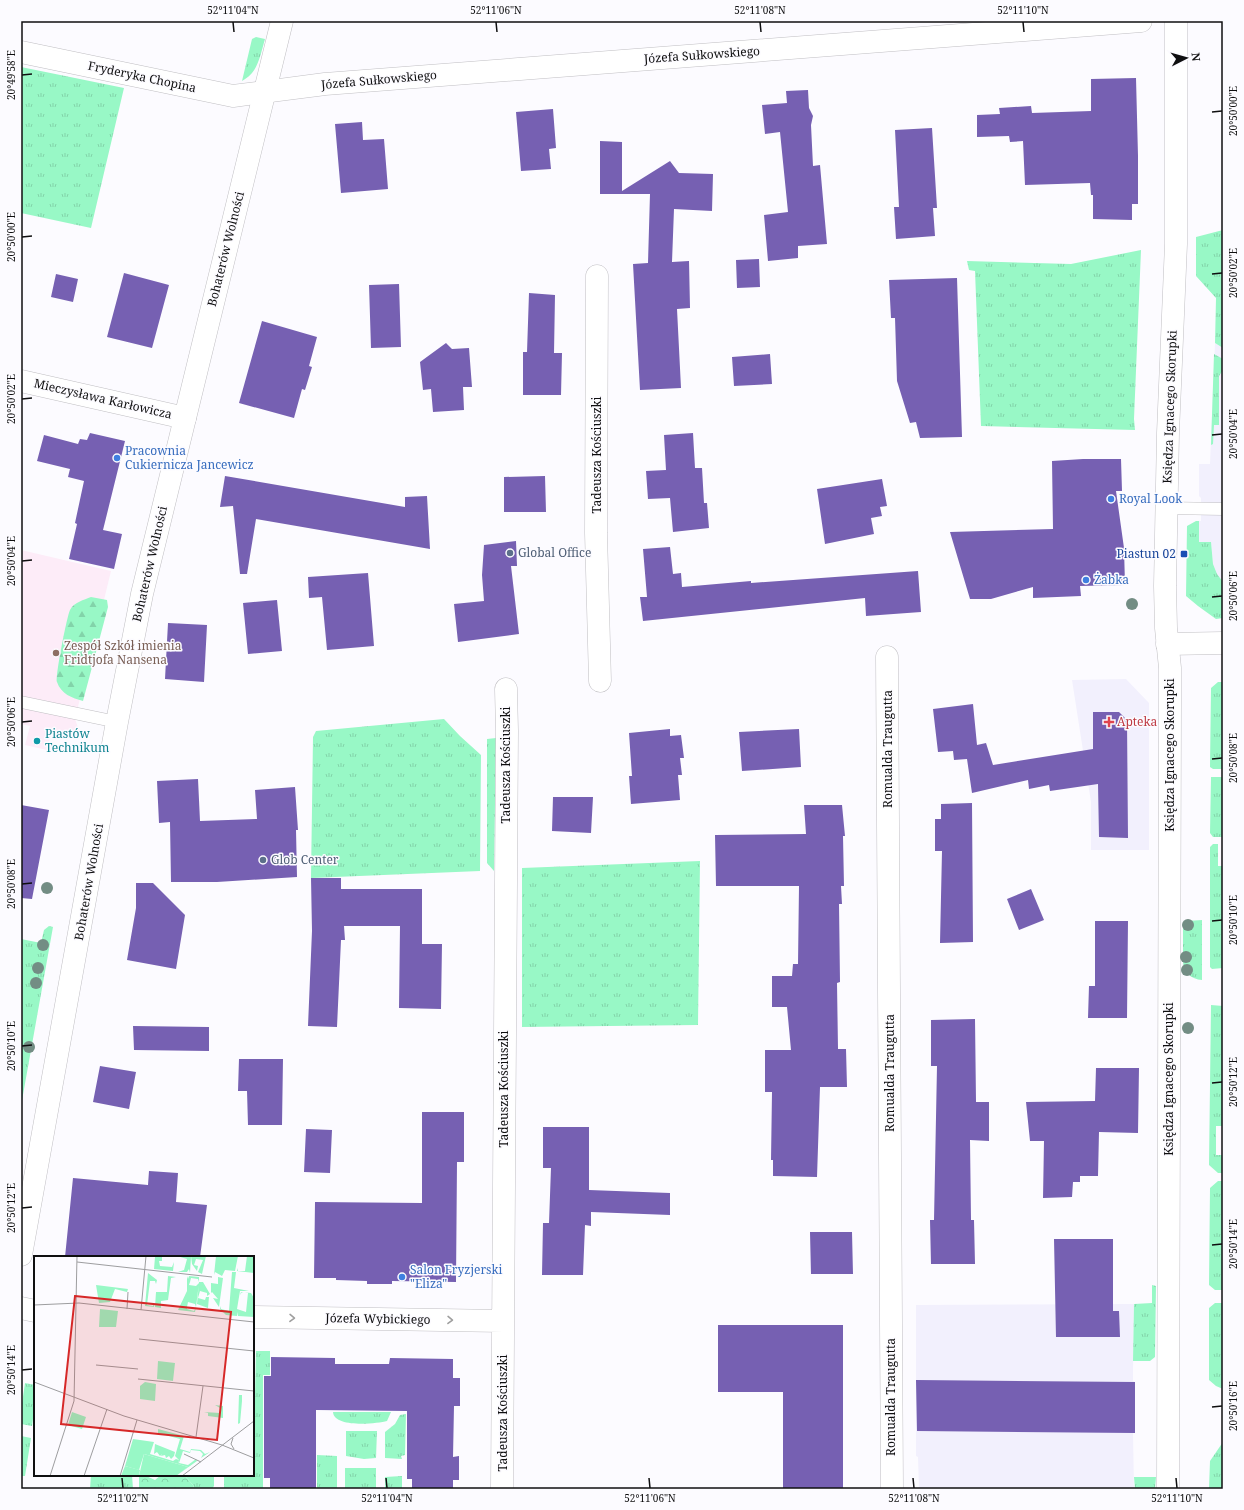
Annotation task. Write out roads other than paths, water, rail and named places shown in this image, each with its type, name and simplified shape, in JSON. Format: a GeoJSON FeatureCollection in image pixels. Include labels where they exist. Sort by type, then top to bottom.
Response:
{"type":"FeatureCollection","features":[{"type":"Feature","properties":{"kind":"street","name":"Bohaterów Wolności"},"geometry":{"type":"LineString","coordinates":[[21,1255],[117,722],[142,594],[282,21]]}},
{"type":"Feature","properties":{"kind":"street","name":"Józefa Sułkowskiego"},"geometry":{"type":"LineString","coordinates":[[264,92],[325,84],[1141,21]]}},
{"type":"Feature","properties":{"kind":"street","name":"Księdza Ignacego Skorupki"},"geometry":{"type":"LineString","coordinates":[[1168,1489],[1170,668],[1167,644],[1165,600],[1166,508],[1176,244],[1176,21]]}},
{"type":"Feature","properties":{"kind":"street","name":"Fryderyka Chopina"},"geometry":{"type":"LineString","coordinates":[[21,52],[233,96],[264,92]]}},
{"type":"Feature","properties":{"kind":"street","name":"Tadeusza Kościuszki"},"geometry":{"type":"LineString","coordinates":[[597,276],[596,533],[600,681]]}},
{"type":"Feature","properties":{"kind":"street","name":"Mieczysława Karłowicza"},"geometry":{"type":"LineString","coordinates":[[21,381],[185,418]]}},
{"type":"Feature","properties":{"kind":"street"},"geometry":{"type":"LineString","coordinates":[[1167,644],[1223,643]]}},
{"type":"Feature","properties":{"kind":"street","name":"Romualda Traugutta"},"geometry":{"type":"LineString","coordinates":[[887,657],[892,1489]]}},
{"type":"Feature","properties":{"kind":"street","name":"Tadeusza Kościuszki"},"geometry":{"type":"LineString","coordinates":[[502,1489],[507,731],[506,689]]}},
{"type":"Feature","properties":{"kind":"street"},"geometry":{"type":"LineString","coordinates":[[21,1308],[34,1311]]}},
{"type":"Feature","properties":{"kind":"street","name":"Józefa Wybickiego"},"geometry":{"type":"LineString","coordinates":[[254,1317],[503,1321]]}},
{"type":"Feature","properties":{"kind":"lane"},"geometry":{"type":"LineString","coordinates":[[1166,508],[1223,509]]}},
{"type":"Feature","properties":{"kind":"lane"},"geometry":{"type":"LineString","coordinates":[[21,702],[117,722]]}},
{"type":"Feature","properties":{"kind":"place","name":"Pracownia Cukiernicza Jancewicz"},"geometry":{"type":"Point","coordinates":[117,458]}},
{"type":"Feature","properties":{"kind":"place","name":"Royal Look"},"geometry":{"type":"Point","coordinates":[1111,499]}},
{"type":"Feature","properties":{"kind":"place","name":"Global Office"},"geometry":{"type":"Point","coordinates":[510,553]}},
{"type":"Feature","properties":{"kind":"place","name":"Piastun 02"},"geometry":{"type":"Point","coordinates":[1184,554]}},
{"type":"Feature","properties":{"kind":"place","name":"Żabka"},"geometry":{"type":"Point","coordinates":[1086,580]}},
{"type":"Feature","properties":{"kind":"place","name":"Zespół Szkół imienia Fridtjofa Nansena"},"geometry":{"type":"Point","coordinates":[56,653]}},
{"type":"Feature","properties":{"kind":"place","name":"Apteka"},"geometry":{"type":"Point","coordinates":[1109,722]}},
{"type":"Feature","properties":{"kind":"place","name":"Piastów Technikum"},"geometry":{"type":"Point","coordinates":[37,741]}},
{"type":"Feature","properties":{"kind":"place","name":"Glob Center"},"geometry":{"type":"Point","coordinates":[263,860]}},
{"type":"Feature","properties":{"kind":"place","name":"Salon Fryzjerski \"Eliza\""},"geometry":{"type":"Point","coordinates":[402,1277]}}]}
